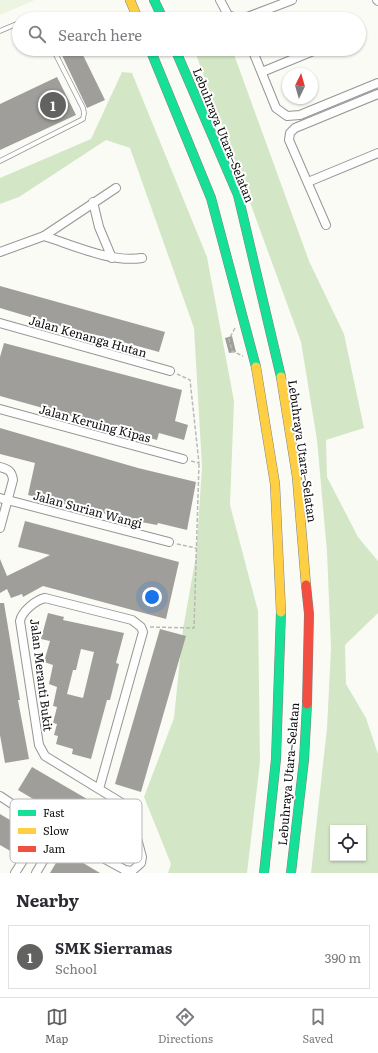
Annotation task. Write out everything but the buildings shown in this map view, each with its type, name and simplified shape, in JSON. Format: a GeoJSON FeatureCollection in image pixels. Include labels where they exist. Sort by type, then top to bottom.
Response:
{"type":"FeatureCollection","features":[{"type":"Feature","properties":{"kind":"highway"},"geometry":{"type":"LineString","coordinates":[[130,0],[135,12]]}},
{"type":"Feature","properties":{"kind":"highway"},"geometry":{"type":"LineString","coordinates":[[154,0],[159,12]]}},
{"type":"Feature","properties":{"kind":"highway","name":"Lebuhraya Utara–Selatan"},"geometry":{"type":"LineString","coordinates":[[153,56],[211,198],[255,359],[275,484],[281,629],[276,759],[264,873]]}},
{"type":"Feature","properties":{"kind":"highway","name":"Lebuhraya Utara–Selatan"},"geometry":{"type":"LineString","coordinates":[[178,56],[238,195],[278,360],[297,477],[309,614],[309,649],[304,760],[291,873]]}},
{"type":"Feature","properties":{"kind":"street"},"geometry":{"type":"LineString","coordinates":[[220,0],[226,12]]}},
{"type":"Feature","properties":{"kind":"street"},"geometry":{"type":"LineString","coordinates":[[260,12],[292,0]]}},
{"type":"Feature","properties":{"kind":"street"},"geometry":{"type":"LineString","coordinates":[[255,56],[276,108],[281,114],[294,117],[378,83]]}},
{"type":"Feature","properties":{"kind":"street"},"geometry":{"type":"LineString","coordinates":[[262,72],[301,56]]}},
{"type":"Feature","properties":{"kind":"street"},"geometry":{"type":"LineString","coordinates":[[326,225],[290,140],[290,133],[295,128],[378,94]]}},
{"type":"Feature","properties":{"kind":"street"},"geometry":{"type":"LineString","coordinates":[[308,182],[378,153]]}},
{"type":"Feature","properties":{"kind":"street"},"geometry":{"type":"LineString","coordinates":[[0,252],[44,236],[116,188]]}},
{"type":"Feature","properties":{"kind":"street"},"geometry":{"type":"LineString","coordinates":[[93,202],[99,227],[112,258]]}},
{"type":"Feature","properties":{"kind":"street"},"geometry":{"type":"LineString","coordinates":[[44,236],[112,258],[130,260],[142,258]]}},
{"type":"Feature","properties":{"kind":"street","name":"Jalan Kenanga Hutan"},"geometry":{"type":"LineString","coordinates":[[0,323],[170,371]]}},
{"type":"Feature","properties":{"kind":"street","name":"Jalan Keruing Kipas"},"geometry":{"type":"LineString","coordinates":[[0,409],[184,460]]}},
{"type":"Feature","properties":{"kind":"street"},"geometry":{"type":"LineString","coordinates":[[0,467],[8,469],[12,474],[13,480],[4,499],[0,528]]}},
{"type":"Feature","properties":{"kind":"street","name":"Jalan Surian Wangi"},"geometry":{"type":"LineString","coordinates":[[4,499],[169,542]]}},
{"type":"Feature","properties":{"kind":"street","name":"Jalan Meranti Bukit"},"geometry":{"type":"LineString","coordinates":[[115,799],[45,756],[39,745],[21,616],[41,599],[51,598],[132,620],[141,627]]}},
{"type":"Feature","properties":{"kind":"street"},"geometry":{"type":"LineString","coordinates":[[99,789],[142,638],[141,627]]}},
{"type":"Feature","properties":{"kind":"street","name":"Jalan Meranti Bukit"},"geometry":{"type":"LineString","coordinates":[[0,796],[10,803]]}},
{"type":"Feature","properties":{"kind":"street"},"geometry":{"type":"LineString","coordinates":[[15,873],[21,863]]}},
{"type":"Feature","properties":{"kind":"street"},"geometry":{"type":"LineString","coordinates":[[36,873],[42,863]]}},
{"type":"Feature","properties":{"kind":"street","name":"Jalan Meranti Bukit"},"geometry":{"type":"LineString","coordinates":[[112,863],[125,870],[132,871],[141,863]]}},
{"type":"Feature","properties":{"kind":"lane"},"geometry":{"type":"LineString","coordinates":[[0,31],[12,26]]}},
{"type":"Feature","properties":{"kind":"lane"},"geometry":{"type":"LineString","coordinates":[[0,162],[83,119],[83,108],[57,56]]}},
{"type":"Feature","properties":{"kind":"path"},"geometry":{"type":"LineString","coordinates":[[141,627],[194,628],[199,463],[190,380],[170,371]]}},
{"type":"Feature","properties":{"kind":"path"},"geometry":{"type":"LineString","coordinates":[[184,460],[199,463]]}},
{"type":"Feature","properties":{"kind":"path"},"geometry":{"type":"LineString","coordinates":[[169,542],[196,548]]}},
{"type":"Feature","properties":{"kind":"green space"},"geometry":{"type":"Polygon","coordinates":[[[0,0],[35,0],[0,15],[0,0]]]}},
{"type":"Feature","properties":{"kind":"green space"},"geometry":{"type":"Polygon","coordinates":[[[197,56],[235,56],[309,261],[344,334],[364,428],[326,440],[327,477],[358,537],[378,561],[378,613],[345,645],[346,684],[366,718],[378,754],[378,873],[311,873],[327,728],[331,648],[327,552],[317,440],[301,342],[197,56]]]}},
{"type":"Feature","properties":{"kind":"green space"},"geometry":{"type":"Polygon","coordinates":[[[122,72],[132,73],[207,257],[234,401],[230,505],[258,611],[260,762],[247,873],[168,873],[171,864],[144,797],[174,718],[183,629],[196,556],[202,467],[194,328],[130,148],[106,140],[19,197],[0,204],[0,178],[91,139],[122,72]]]}},
{"type":"Feature","properties":{"kind":"traffic: fast"},"geometry":{"type":"LineString","coordinates":[[154,0],[160,12]]}},
{"type":"Feature","properties":{"kind":"traffic: fast"},"geometry":{"type":"LineString","coordinates":[[153,56],[211,198],[256,367]]}},
{"type":"Feature","properties":{"kind":"traffic: fast"},"geometry":{"type":"LineString","coordinates":[[178,56],[238,195],[281,377]]}},
{"type":"Feature","properties":{"kind":"traffic: fast"},"geometry":{"type":"LineString","coordinates":[[264,873],[276,759],[281,612]]}},
{"type":"Feature","properties":{"kind":"traffic: fast"},"geometry":{"type":"LineString","coordinates":[[291,873],[304,760],[307,704]]}},
{"type":"Feature","properties":{"kind":"traffic: slow"},"geometry":{"type":"LineString","coordinates":[[130,0],[135,12]]}},
{"type":"Feature","properties":{"kind":"traffic: slow"},"geometry":{"type":"LineString","coordinates":[[256,367],[275,484],[281,612]]}},
{"type":"Feature","properties":{"kind":"traffic: slow"},"geometry":{"type":"LineString","coordinates":[[281,377],[297,477],[306,585]]}},
{"type":"Feature","properties":{"kind":"traffic: jam"},"geometry":{"type":"LineString","coordinates":[[306,585],[309,614],[307,704]]}},
{"type":"Feature","properties":{"kind":"place","name":"SMK Sierramas"},"geometry":{"type":"Point","coordinates":[53,105]}}]}
